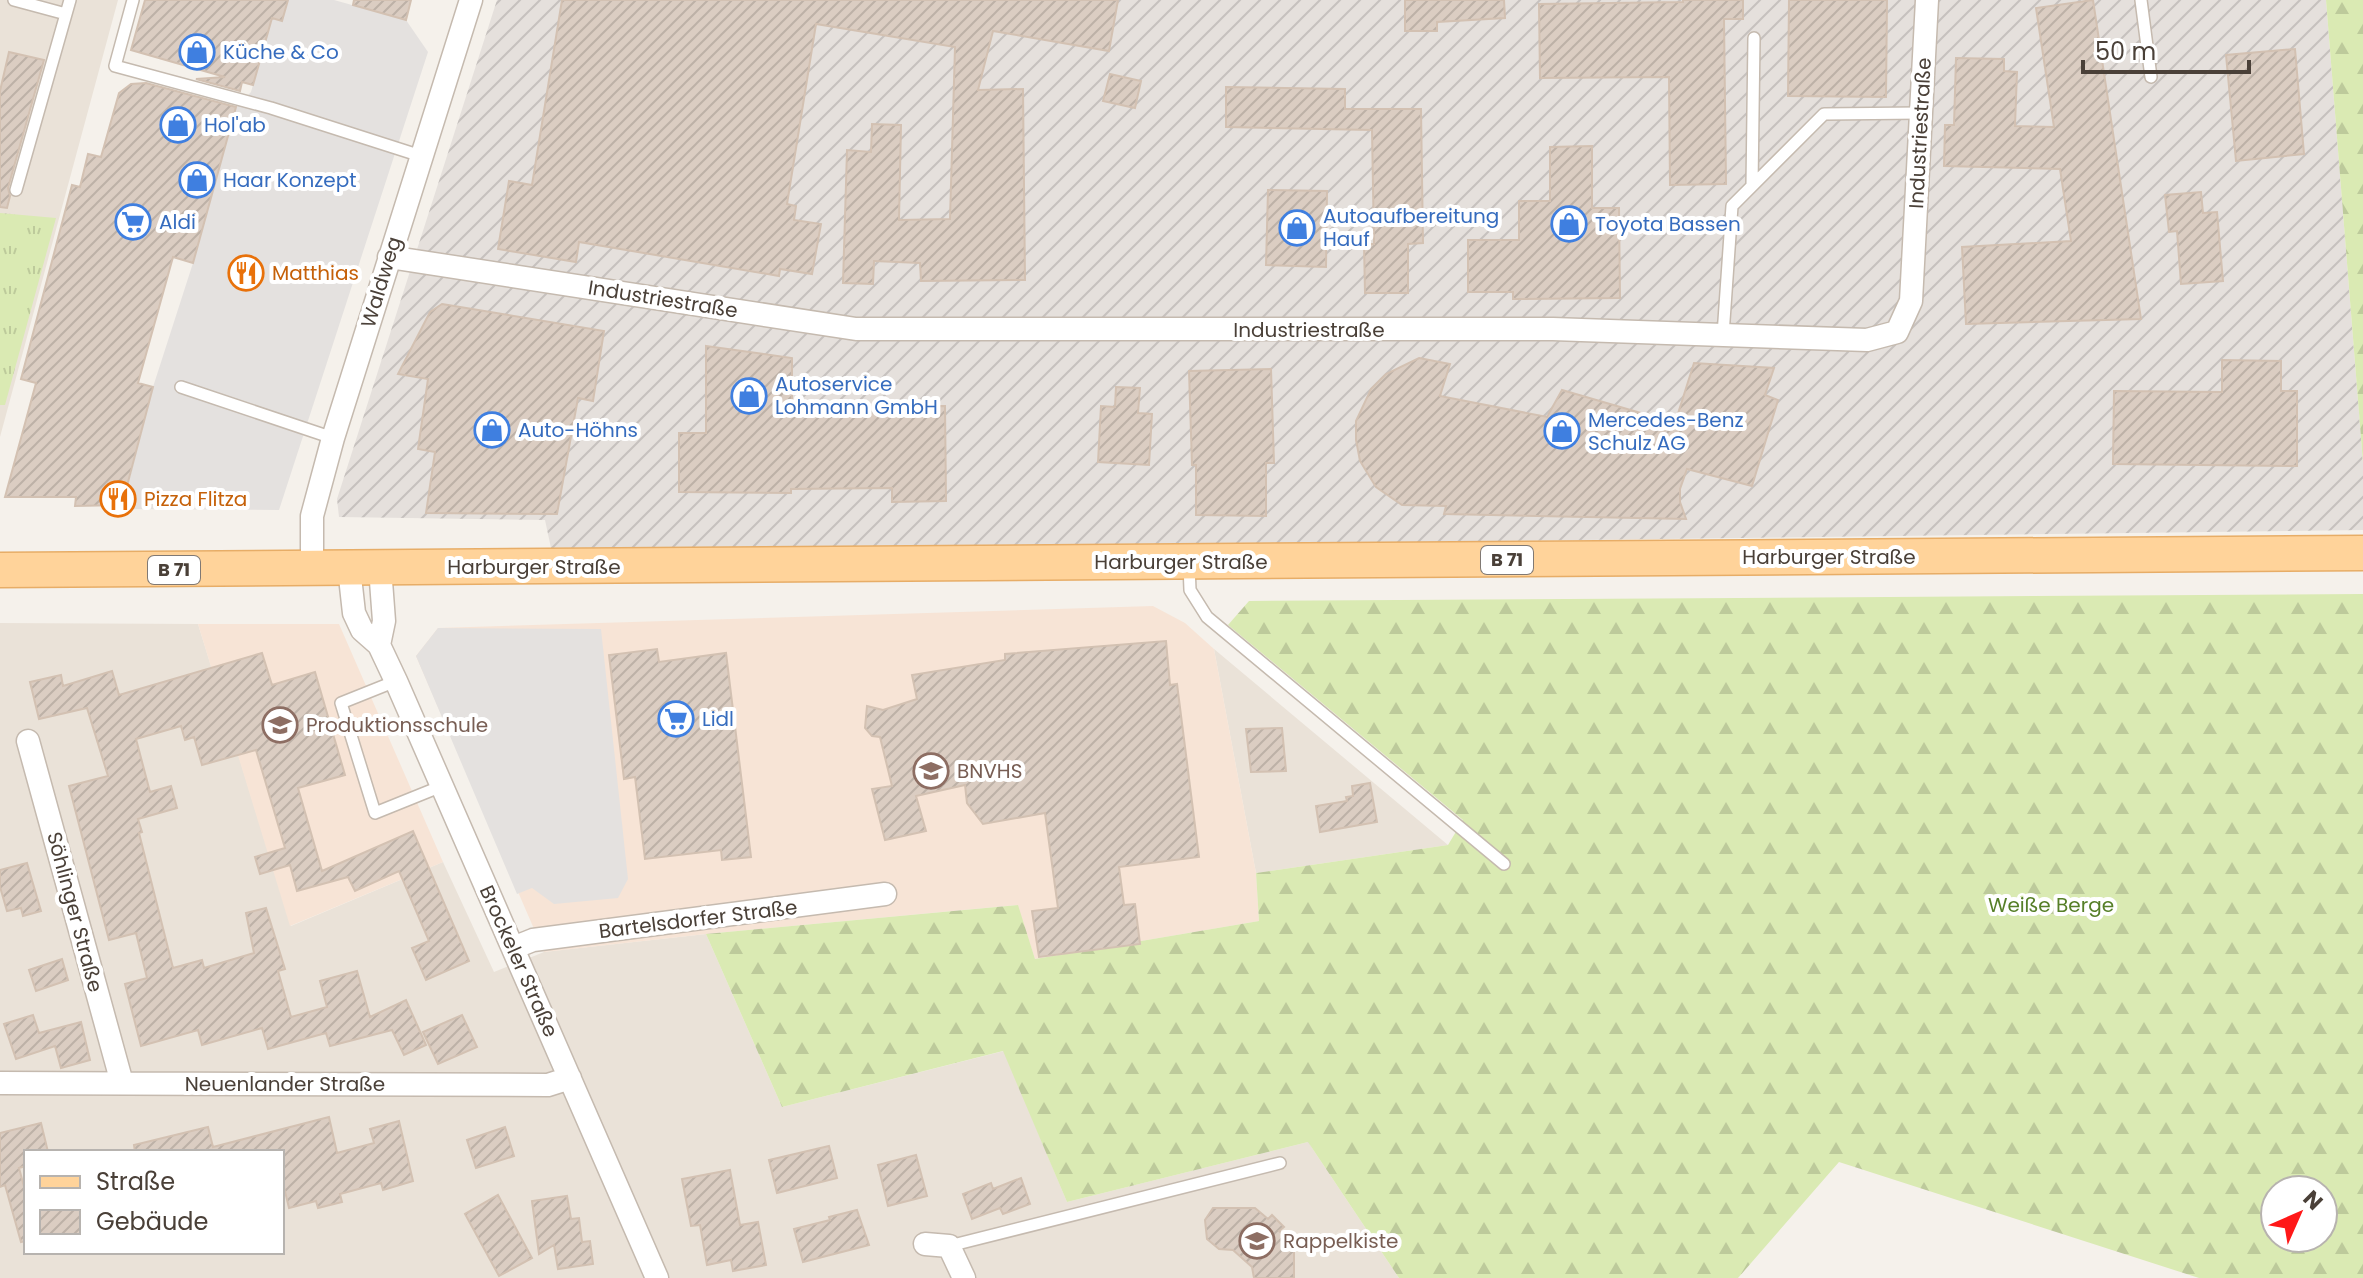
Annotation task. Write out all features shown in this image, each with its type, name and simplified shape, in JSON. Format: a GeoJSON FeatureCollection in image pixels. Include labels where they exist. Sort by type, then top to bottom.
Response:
{"type":"FeatureCollection","features":[{"type":"Feature","properties":{"kind":"main road","name":"Harburger Straße"},"geometry":{"type":"LineString","coordinates":[[0,570],[2363,553]]}},
{"type":"Feature","properties":{"kind":"street","name":"Waldweg"},"geometry":{"type":"LineString","coordinates":[[312,568],[312,516],[333,438],[471,0]]}},
{"type":"Feature","properties":{"kind":"street","name":"Industriestraße"},"geometry":{"type":"LineString","coordinates":[[389,257],[856,329],[1553,329],[1867,340],[1897,332],[1911,301],[1927,0]]}},
{"type":"Feature","properties":{"kind":"street","name":"Brockeler Straße"},"geometry":{"type":"LineString","coordinates":[[365,568],[354,613],[362,630],[379,645],[396,681],[657,1278]]}},
{"type":"Feature","properties":{"kind":"street"},"geometry":{"type":"LineString","coordinates":[[365,568],[384,621],[379,645]]}},
{"type":"Feature","properties":{"kind":"street","name":"Söhlinger Straße"},"geometry":{"type":"LineString","coordinates":[[28,741],[122,1083]]}},
{"type":"Feature","properties":{"kind":"street","name":"Bartelsdorfer Straße"},"geometry":{"type":"LineString","coordinates":[[513,948],[533,940],[885,894]]}},
{"type":"Feature","properties":{"kind":"street","name":"Neuenlander Straße"},"geometry":{"type":"LineString","coordinates":[[0,1083],[548,1085],[570,1078]]}},
{"type":"Feature","properties":{"kind":"street"},"geometry":{"type":"LineString","coordinates":[[925,1244],[949,1246],[964,1278]]}},
{"type":"Feature","properties":{"kind":"lane"},"geometry":{"type":"LineString","coordinates":[[14,0],[66,14]]}},
{"type":"Feature","properties":{"kind":"lane"},"geometry":{"type":"LineString","coordinates":[[16,190],[70,0]]}},
{"type":"Feature","properties":{"kind":"lane"},"geometry":{"type":"LineString","coordinates":[[133,0],[115,66],[271,108],[421,156]]}},
{"type":"Feature","properties":{"kind":"lane"},"geometry":{"type":"LineString","coordinates":[[2141,0],[2151,77]]}},
{"type":"Feature","properties":{"kind":"lane"},"geometry":{"type":"LineString","coordinates":[[1752,186],[1754,38]]}},
{"type":"Feature","properties":{"kind":"lane"},"geometry":{"type":"LineString","coordinates":[[1723,335],[1732,206],[1824,114],[1921,113]]}},
{"type":"Feature","properties":{"kind":"lane"},"geometry":{"type":"LineString","coordinates":[[181,387],[333,438]]}},
{"type":"Feature","properties":{"kind":"lane"},"geometry":{"type":"LineString","coordinates":[[1189,562],[1190,590],[1207,617],[1504,864]]}},
{"type":"Feature","properties":{"kind":"lane"},"geometry":{"type":"LineString","coordinates":[[396,681],[341,703],[375,813],[442,786]]}},
{"type":"Feature","properties":{"kind":"lane"},"geometry":{"type":"LineString","coordinates":[[949,1246],[1280,1163]]}},
{"type":"Feature","properties":{"kind":"shaded area"},"geometry":{"type":"Polygon","coordinates":[[[0,0],[118,0],[0,437],[0,0]]]}},
{"type":"Feature","properties":{"kind":"shaded area"},"geometry":{"type":"Polygon","coordinates":[[[288,0],[334,0],[406,20],[428,52],[279,510],[122,509],[153,387],[193,263],[235,109],[251,92],[272,18],[282,21],[288,0]]]}},
{"type":"Feature","properties":{"kind":"shaded area"},"geometry":{"type":"Polygon","coordinates":[[[497,0],[2326,0],[2363,463],[2363,530],[1192,545],[551,548],[545,520],[339,517],[337,499],[497,0]]]}},
{"type":"Feature","properties":{"kind":"shaded area"},"geometry":{"type":"Polygon","coordinates":[[[1153,606],[1185,623],[1214,649],[1256,873],[1259,921],[1035,959],[1017,905],[544,952],[416,656],[438,628],[1153,606]]]}},
{"type":"Feature","properties":{"kind":"shaded area"},"geometry":{"type":"Polygon","coordinates":[[[0,623],[198,624],[291,926],[443,862],[494,972],[544,952],[706,934],[782,1107],[1004,1051],[1067,1202],[1308,1142],[1399,1278],[0,1278],[0,623]]]}},
{"type":"Feature","properties":{"kind":"shaded area"},"geometry":{"type":"Polygon","coordinates":[[[198,624],[339,624],[443,862],[290,926],[198,624]]]}},
{"type":"Feature","properties":{"kind":"shaded area"},"geometry":{"type":"Polygon","coordinates":[[[438,628],[601,629],[628,879],[618,898],[554,904],[532,888],[517,894],[416,656],[438,628]]]}},
{"type":"Feature","properties":{"kind":"shaded area"},"geometry":{"type":"Polygon","coordinates":[[[1214,649],[1448,845],[1256,873],[1214,649]]]}},
{"type":"Feature","properties":{"kind":"green space"},"geometry":{"type":"Polygon","coordinates":[[[2326,0],[2363,0],[2363,463],[2326,0]]]}},
{"type":"Feature","properties":{"kind":"green space"},"geometry":{"type":"Polygon","coordinates":[[[0,213],[56,218],[5,405],[0,405],[0,213]]]}},
{"type":"Feature","properties":{"kind":"green space","name":"Weiße Berge"},"geometry":{"type":"Polygon","coordinates":[[[2363,594],[2363,1278],[2199,1278],[1839,1162],[1738,1278],[1399,1278],[1308,1142],[1067,1202],[1003,1051],[782,1107],[706,934],[1018,905],[1035,959],[1259,921],[1256,873],[1448,845],[1463,820],[1228,625],[1249,601],[2363,594]]]}},
{"type":"Feature","properties":{"kind":"building"},"geometry":{"type":"Polygon","coordinates":[[[145,0],[288,0],[282,21],[272,18],[253,85],[242,82],[240,91],[196,79],[225,77],[131,50],[145,0]]]}},
{"type":"Feature","properties":{"kind":"building"},"geometry":{"type":"Polygon","coordinates":[[[354,0],[411,0],[406,20],[353,5],[354,0]]]}},
{"type":"Feature","properties":{"kind":"building"},"geometry":{"type":"Polygon","coordinates":[[[562,0],[1118,0],[1109,51],[993,31],[978,90],[1023,89],[1025,280],[921,281],[920,263],[874,261],[873,284],[843,283],[847,150],[871,152],[872,124],[901,125],[899,220],[950,219],[955,47],[816,24],[787,204],[796,206],[794,220],[821,224],[812,274],[780,269],[779,276],[579,242],[576,262],[498,249],[509,181],[532,185],[562,0]]]}},
{"type":"Feature","properties":{"kind":"building"},"geometry":{"type":"Polygon","coordinates":[[[1405,0],[1504,0],[1505,18],[1437,22],[1437,31],[1405,31],[1405,0]]]}},
{"type":"Feature","properties":{"kind":"building"},"geometry":{"type":"Polygon","coordinates":[[[1743,0],[1743,19],[1724,19],[1726,184],[1670,185],[1669,77],[1540,78],[1539,4],[1743,0]]]}},
{"type":"Feature","properties":{"kind":"building"},"geometry":{"type":"Polygon","coordinates":[[[1789,0],[1887,0],[1886,97],[1788,96],[1789,0]]]}},
{"type":"Feature","properties":{"kind":"building"},"geometry":{"type":"Polygon","coordinates":[[[2093,0],[2141,319],[1966,324],[1962,247],[2071,241],[2060,169],[1944,166],[1945,125],[1954,125],[1956,58],[2004,59],[2004,71],[2017,72],[2015,126],[2054,127],[2036,8],[2093,0]]]}},
{"type":"Feature","properties":{"kind":"building"},"geometry":{"type":"Polygon","coordinates":[[[2295,49],[2304,154],[2236,161],[2226,55],[2295,49]]]}},
{"type":"Feature","properties":{"kind":"building"},"geometry":{"type":"Polygon","coordinates":[[[9,52],[44,60],[8,188],[7,208],[0,207],[0,91],[9,52]]]}},
{"type":"Feature","properties":{"kind":"building"},"geometry":{"type":"Polygon","coordinates":[[[1110,74],[1141,81],[1135,108],[1103,101],[1110,74]]]}},
{"type":"Feature","properties":{"kind":"building"},"geometry":{"type":"Polygon","coordinates":[[[146,83],[236,107],[193,263],[173,257],[138,383],[153,387],[122,505],[75,506],[76,497],[5,497],[36,383],[21,379],[72,185],[80,187],[88,154],[101,157],[119,93],[131,84],[146,83]]]}},
{"type":"Feature","properties":{"kind":"building"},"geometry":{"type":"Polygon","coordinates":[[[1226,87],[1345,89],[1345,109],[1421,109],[1423,243],[1408,244],[1408,293],[1365,293],[1364,244],[1374,244],[1372,130],[1226,127],[1226,87]]]}},
{"type":"Feature","properties":{"kind":"building","name":"Toyota Bassen"},"geometry":{"type":"Polygon","coordinates":[[[1592,146],[1592,208],[1619,208],[1620,298],[1513,299],[1513,292],[1468,292],[1468,240],[1519,240],[1519,201],[1550,201],[1550,147],[1592,146]]]}},
{"type":"Feature","properties":{"kind":"building","name":"Autoaufbereitung Hauf"},"geometry":{"type":"Polygon","coordinates":[[[1268,190],[1327,191],[1326,267],[1266,265],[1268,190]]]}},
{"type":"Feature","properties":{"kind":"building"},"geometry":{"type":"Polygon","coordinates":[[[2201,192],[2203,213],[2217,212],[2223,281],[2181,284],[2177,231],[2169,232],[2165,195],[2201,192]]]}},
{"type":"Feature","properties":{"kind":"building"},"geometry":{"type":"Polygon","coordinates":[[[442,304],[604,331],[593,401],[578,398],[557,514],[426,513],[435,452],[418,449],[428,379],[398,374],[430,312],[442,304]]]}},
{"type":"Feature","properties":{"kind":"building"},"geometry":{"type":"Polygon","coordinates":[[[706,346],[792,358],[792,407],[945,406],[946,501],[892,502],[892,488],[791,489],[791,493],[679,492],[679,433],[706,433],[706,346]]]}},
{"type":"Feature","properties":{"kind":"building","name":"Mercedes-Benz Schulz AG"},"geometry":{"type":"Polygon","coordinates":[[[1419,358],[1450,364],[1440,396],[1547,417],[1562,390],[1675,423],[1694,363],[1774,368],[1765,395],[1778,400],[1752,486],[1687,469],[1680,489],[1680,502],[1686,519],[1444,514],[1446,506],[1402,505],[1376,487],[1360,461],[1356,440],[1356,421],[1371,389],[1386,374],[1419,358]]]}},
{"type":"Feature","properties":{"kind":"building"},"geometry":{"type":"Polygon","coordinates":[[[2222,360],[2281,361],[2281,391],[2297,391],[2297,466],[2113,464],[2114,391],[2222,392],[2222,360]]]}},
{"type":"Feature","properties":{"kind":"building"},"geometry":{"type":"Polygon","coordinates":[[[1271,369],[1274,463],[1266,463],[1266,516],[1196,515],[1196,465],[1192,465],[1189,371],[1271,369]]]}},
{"type":"Feature","properties":{"kind":"building"},"geometry":{"type":"Polygon","coordinates":[[[1116,387],[1140,388],[1138,413],[1152,414],[1149,465],[1098,462],[1101,406],[1115,407],[1116,387]]]}},
{"type":"Feature","properties":{"kind":"building"},"geometry":{"type":"Polygon","coordinates":[[[1166,641],[1170,685],[1177,684],[1199,857],[1119,867],[1124,905],[1135,904],[1140,944],[1039,957],[1032,911],[1058,908],[1045,813],[983,824],[967,803],[965,785],[916,796],[926,831],[885,840],[872,789],[892,786],[880,737],[872,736],[865,728],[867,706],[883,710],[917,699],[912,675],[1005,660],[1005,654],[1166,641]]]}},
{"type":"Feature","properties":{"kind":"building","name":"Lidl"},"geometry":{"type":"Polygon","coordinates":[[[657,649],[659,662],[726,653],[751,857],[722,860],[721,850],[645,859],[635,777],[624,779],[609,655],[657,649]]]}},
{"type":"Feature","properties":{"kind":"building"},"geometry":{"type":"Polygon","coordinates":[[[262,653],[272,685],[315,672],[345,775],[298,788],[322,871],[413,831],[469,961],[426,980],[412,948],[429,941],[399,871],[355,891],[348,877],[297,891],[290,865],[260,874],[255,857],[285,848],[256,750],[202,765],[194,737],[185,740],[181,726],[136,739],[150,792],[171,786],[177,808],[138,819],[173,968],[202,960],[204,968],[254,953],[246,913],[266,908],[285,969],[278,971],[291,1017],[327,1007],[320,981],[357,971],[370,1017],[406,1000],[426,1045],[404,1055],[392,1030],[330,1046],[326,1033],[268,1049],[262,1028],[202,1045],[198,1030],[141,1046],[125,984],[147,978],[136,933],[109,940],[69,786],[108,776],[87,708],[39,719],[30,682],[61,675],[63,686],[112,671],[119,695],[262,653]]]}},
{"type":"Feature","properties":{"kind":"building"},"geometry":{"type":"Polygon","coordinates":[[[1282,728],[1286,771],[1251,772],[1246,729],[1282,728]]]}},
{"type":"Feature","properties":{"kind":"building"},"geometry":{"type":"Polygon","coordinates":[[[1370,783],[1377,822],[1320,832],[1316,806],[1347,801],[1346,797],[1353,796],[1352,786],[1370,783]]]}},
{"type":"Feature","properties":{"kind":"building"},"geometry":{"type":"Polygon","coordinates":[[[27,863],[41,911],[23,916],[21,908],[7,911],[0,887],[0,870],[27,863]]]}},
{"type":"Feature","properties":{"kind":"building"},"geometry":{"type":"Polygon","coordinates":[[[62,959],[68,980],[36,991],[29,970],[62,959]]]}},
{"type":"Feature","properties":{"kind":"building"},"geometry":{"type":"Polygon","coordinates":[[[33,1015],[39,1033],[81,1022],[90,1060],[61,1068],[55,1046],[16,1059],[4,1024],[33,1015]]]}},
{"type":"Feature","properties":{"kind":"building"},"geometry":{"type":"Polygon","coordinates":[[[462,1015],[477,1047],[438,1064],[423,1032],[462,1015]]]}},
{"type":"Feature","properties":{"kind":"building"},"geometry":{"type":"Polygon","coordinates":[[[329,1117],[337,1153],[374,1143],[370,1129],[399,1121],[413,1181],[383,1190],[381,1183],[340,1194],[342,1202],[318,1208],[316,1201],[289,1208],[284,1187],[284,1150],[135,1150],[134,1145],[208,1127],[213,1147],[329,1117]]]}},
{"type":"Feature","properties":{"kind":"building"},"geometry":{"type":"Polygon","coordinates":[[[41,1123],[48,1150],[24,1150],[24,1167],[19,1168],[24,1187],[24,1241],[21,1242],[5,1185],[0,1187],[0,1133],[41,1123]]]}},
{"type":"Feature","properties":{"kind":"building"},"geometry":{"type":"Polygon","coordinates":[[[505,1127],[514,1156],[476,1168],[467,1140],[505,1127]]]}},
{"type":"Feature","properties":{"kind":"building"},"geometry":{"type":"Polygon","coordinates":[[[829,1146],[837,1178],[777,1193],[769,1160],[829,1146]]]}},
{"type":"Feature","properties":{"kind":"building"},"geometry":{"type":"Polygon","coordinates":[[[916,1155],[927,1196],[888,1206],[878,1165],[916,1155]]]}},
{"type":"Feature","properties":{"kind":"building"},"geometry":{"type":"Polygon","coordinates":[[[730,1170],[740,1225],[758,1222],[766,1265],[733,1271],[731,1260],[707,1265],[700,1225],[691,1226],[682,1179],[730,1170]]]}},
{"type":"Feature","properties":{"kind":"building"},"geometry":{"type":"Polygon","coordinates":[[[1021,1178],[1030,1204],[1003,1214],[1000,1208],[972,1219],[963,1194],[991,1183],[993,1189],[1021,1178]]]}},
{"type":"Feature","properties":{"kind":"building"},"geometry":{"type":"Polygon","coordinates":[[[498,1195],[532,1258],[499,1276],[465,1214],[498,1195]]]}},
{"type":"Feature","properties":{"kind":"building"},"geometry":{"type":"Polygon","coordinates":[[[567,1196],[571,1219],[579,1218],[582,1242],[590,1241],[593,1264],[558,1269],[554,1245],[539,1254],[532,1201],[567,1196]]]}},
{"type":"Feature","properties":{"kind":"building"},"geometry":{"type":"Polygon","coordinates":[[[1213,1208],[1255,1208],[1268,1219],[1272,1215],[1284,1227],[1279,1231],[1294,1243],[1294,1278],[1254,1278],[1252,1267],[1233,1250],[1219,1249],[1207,1239],[1205,1220],[1213,1208]]]}},
{"type":"Feature","properties":{"kind":"building"},"geometry":{"type":"Polygon","coordinates":[[[857,1210],[869,1245],[803,1262],[794,1229],[857,1210]]]}},
{"type":"Feature","properties":{"kind":"place","name":"Küche & Co"},"geometry":{"type":"Point","coordinates":[197,52]}},
{"type":"Feature","properties":{"kind":"place","name":"Hol'ab"},"geometry":{"type":"Point","coordinates":[178,125]}},
{"type":"Feature","properties":{"kind":"place","name":"Haar Konzept"},"geometry":{"type":"Point","coordinates":[197,180]}},
{"type":"Feature","properties":{"kind":"place","name":"Aldi"},"geometry":{"type":"Point","coordinates":[133,222]}},
{"type":"Feature","properties":{"kind":"place","name":"Toyota Bassen"},"geometry":{"type":"Point","coordinates":[1569,224]}},
{"type":"Feature","properties":{"kind":"place","name":"Autoaufbereitung Hauf"},"geometry":{"type":"Point","coordinates":[1297,228]}},
{"type":"Feature","properties":{"kind":"place","name":"Matthias"},"geometry":{"type":"Point","coordinates":[246,273]}},
{"type":"Feature","properties":{"kind":"place","name":"Autoservice Lohmann GmbH"},"geometry":{"type":"Point","coordinates":[749,396]}},
{"type":"Feature","properties":{"kind":"place","name":"Auto-Höhns"},"geometry":{"type":"Point","coordinates":[492,430]}},
{"type":"Feature","properties":{"kind":"place","name":"Mercedes-Benz Schulz AG"},"geometry":{"type":"Point","coordinates":[1562,431]}},
{"type":"Feature","properties":{"kind":"place","name":"Pizza Flitza"},"geometry":{"type":"Point","coordinates":[118,499]}},
{"type":"Feature","properties":{"kind":"place","name":"Lidl"},"geometry":{"type":"Point","coordinates":[676,719]}},
{"type":"Feature","properties":{"kind":"place","name":"Produktionsschule"},"geometry":{"type":"Point","coordinates":[280,725]}},
{"type":"Feature","properties":{"kind":"place","name":"BNVHS"},"geometry":{"type":"Point","coordinates":[931,771]}},
{"type":"Feature","properties":{"kind":"place","name":"Rappelkiste"},"geometry":{"type":"Point","coordinates":[1257,1241]}}]}
